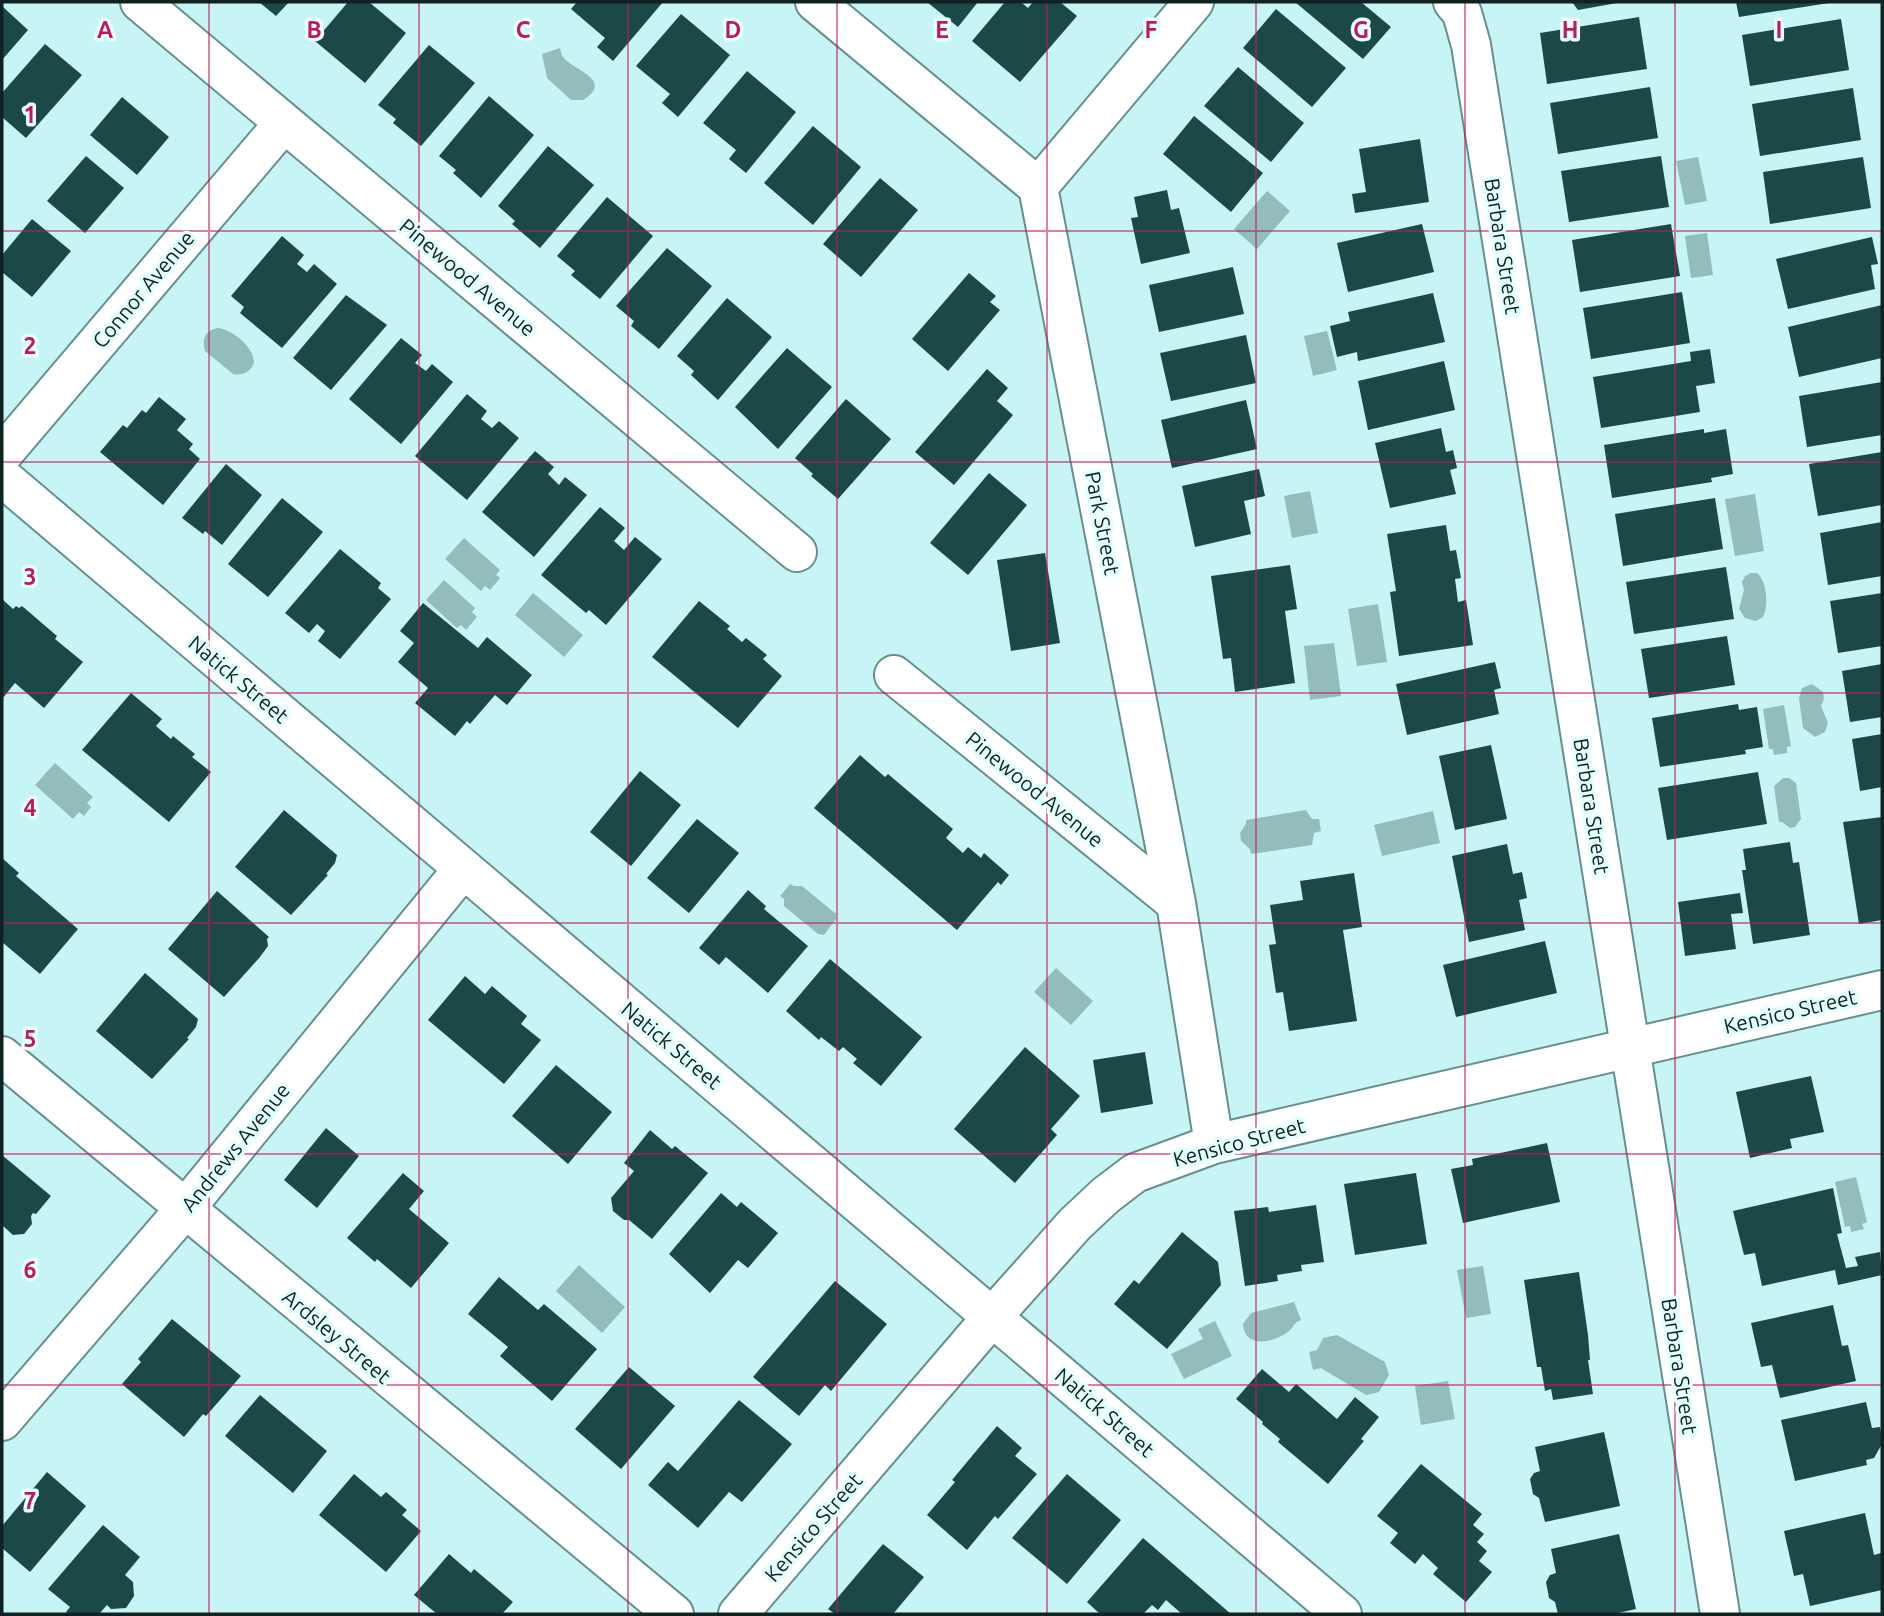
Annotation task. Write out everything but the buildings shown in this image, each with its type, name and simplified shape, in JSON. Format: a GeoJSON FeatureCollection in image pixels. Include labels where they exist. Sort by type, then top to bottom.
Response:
{"type":"FeatureCollection","features":[{"type":"Feature","properties":{"kind":"street","name":"Pinewood Avenue"},"geometry":{"type":"LineString","coordinates":[[140,2],[797,552]]}},
{"type":"Feature","properties":{"kind":"street"},"geometry":{"type":"LineString","coordinates":[[815,2],[1038,187],[1194,2]]}},
{"type":"Feature","properties":{"kind":"street","name":"Barbara Street"},"geometry":{"type":"LineString","coordinates":[[1452,2],[1462,13],[1471,44],[1720,1614]]}},
{"type":"Feature","properties":{"kind":"street","name":"Connor Avenue"},"geometry":{"type":"LineString","coordinates":[[2,455],[284,123]]}},
{"type":"Feature","properties":{"kind":"street","name":"Park Street"},"geometry":{"type":"LineString","coordinates":[[1038,187],[1176,903],[1214,1144]]}},
{"type":"Feature","properties":{"kind":"street","name":"Natick Street"},"geometry":{"type":"LineString","coordinates":[[2,477],[1342,1614]]}},
{"type":"Feature","properties":{"kind":"street","name":"Pinewood Avenue"},"geometry":{"type":"LineString","coordinates":[[894,675],[1176,903]]}},
{"type":"Feature","properties":{"kind":"street","name":"Andrews Avenue"},"geometry":{"type":"LineString","coordinates":[[2,1421],[184,1210],[463,869]]}},
{"type":"Feature","properties":{"kind":"street","name":"Kensico Street"},"geometry":{"type":"LineString","coordinates":[[738,1614],[993,1316],[1076,1224],[1106,1195],[1135,1173],[1214,1144],[1882,990]]}},
{"type":"Feature","properties":{"kind":"street","name":"Ardsley Street"},"geometry":{"type":"LineString","coordinates":[[2,1056],[184,1210],[674,1614]]}},
{"type":"Feature","properties":{"kind":"water"},"geometry":{"type":"Polygon","coordinates":[[[560,48],[564,58],[593,81],[595,87],[592,93],[583,100],[571,100],[547,78],[542,54],[560,48]]]}},
{"type":"Feature","properties":{"kind":"water"},"geometry":{"type":"Polygon","coordinates":[[[1698,157],[1707,201],[1685,205],[1676,161],[1698,157]]]}},
{"type":"Feature","properties":{"kind":"water"},"geometry":{"type":"Polygon","coordinates":[[[1267,191],[1290,211],[1257,249],[1234,229],[1267,191]]]}},
{"type":"Feature","properties":{"kind":"water"},"geometry":{"type":"Polygon","coordinates":[[[1707,233],[1713,275],[1691,278],[1685,236],[1707,233]]]}},
{"type":"Feature","properties":{"kind":"water"},"geometry":{"type":"Polygon","coordinates":[[[219,328],[237,336],[251,351],[254,363],[246,373],[233,374],[205,351],[206,335],[219,328]]]}},
{"type":"Feature","properties":{"kind":"water"},"geometry":{"type":"Polygon","coordinates":[[[1327,331],[1337,370],[1313,376],[1304,336],[1327,331]]]}},
{"type":"Feature","properties":{"kind":"water"},"geometry":{"type":"Polygon","coordinates":[[[1310,491],[1318,533],[1292,538],[1284,496],[1310,491]]]}},
{"type":"Feature","properties":{"kind":"water"},"geometry":{"type":"Polygon","coordinates":[[[1755,494],[1764,551],[1735,556],[1725,499],[1755,494]]]}},
{"type":"Feature","properties":{"kind":"water"},"geometry":{"type":"Polygon","coordinates":[[[464,538],[500,570],[496,575],[500,578],[490,590],[485,586],[481,591],[445,559],[464,538]]]}},
{"type":"Feature","properties":{"kind":"water"},"geometry":{"type":"Polygon","coordinates":[[[1757,573],[1760,577],[1766,594],[1765,612],[1763,617],[1756,621],[1745,618],[1739,609],[1744,590],[1742,582],[1745,576],[1757,573]]]}},
{"type":"Feature","properties":{"kind":"water"},"geometry":{"type":"Polygon","coordinates":[[[444,580],[475,608],[472,612],[477,617],[466,630],[461,625],[457,628],[426,600],[444,580]]]}},
{"type":"Feature","properties":{"kind":"water"},"geometry":{"type":"Polygon","coordinates":[[[533,593],[583,635],[564,657],[515,615],[533,593]]]}},
{"type":"Feature","properties":{"kind":"water"},"geometry":{"type":"Polygon","coordinates":[[[1378,604],[1387,662],[1357,666],[1348,609],[1378,604]]]}},
{"type":"Feature","properties":{"kind":"water"},"geometry":{"type":"Polygon","coordinates":[[[1334,643],[1341,696],[1310,700],[1304,646],[1334,643]]]}},
{"type":"Feature","properties":{"kind":"water"},"geometry":{"type":"Polygon","coordinates":[[[1812,684],[1823,692],[1821,706],[1828,723],[1825,732],[1815,737],[1803,728],[1799,698],[1802,688],[1812,684]]]}},
{"type":"Feature","properties":{"kind":"water"},"geometry":{"type":"Polygon","coordinates":[[[1784,705],[1791,746],[1787,747],[1787,753],[1774,755],[1773,749],[1769,749],[1763,709],[1784,705]]]}},
{"type":"Feature","properties":{"kind":"water"},"geometry":{"type":"Polygon","coordinates":[[[55,763],[93,797],[87,803],[91,807],[84,816],[79,812],[73,819],[35,785],[55,763]]]}},
{"type":"Feature","properties":{"kind":"water"},"geometry":{"type":"Polygon","coordinates":[[[1783,778],[1789,778],[1796,783],[1801,819],[1795,827],[1790,828],[1779,822],[1774,786],[1783,778]]]}},
{"type":"Feature","properties":{"kind":"water"},"geometry":{"type":"Polygon","coordinates":[[[1306,810],[1312,819],[1319,819],[1321,831],[1314,833],[1312,845],[1251,854],[1250,849],[1241,841],[1240,833],[1246,820],[1306,810]]]}},
{"type":"Feature","properties":{"kind":"water"},"geometry":{"type":"Polygon","coordinates":[[[1433,811],[1440,843],[1382,856],[1374,825],[1433,811]]]}},
{"type":"Feature","properties":{"kind":"water"},"geometry":{"type":"Polygon","coordinates":[[[790,884],[802,886],[836,914],[836,919],[824,935],[818,934],[784,906],[784,899],[780,896],[790,884]]]}},
{"type":"Feature","properties":{"kind":"water"},"geometry":{"type":"Polygon","coordinates":[[[1056,968],[1093,1001],[1071,1025],[1034,992],[1056,968]]]}},
{"type":"Feature","properties":{"kind":"water"},"geometry":{"type":"Polygon","coordinates":[[[1856,1177],[1867,1222],[1862,1224],[1864,1229],[1851,1232],[1850,1226],[1845,1227],[1835,1182],[1856,1177]]]}},
{"type":"Feature","properties":{"kind":"water"},"geometry":{"type":"Polygon","coordinates":[[[579,1265],[625,1307],[602,1333],[556,1291],[579,1265]]]}},
{"type":"Feature","properties":{"kind":"water"},"geometry":{"type":"Polygon","coordinates":[[[1483,1266],[1491,1314],[1466,1318],[1457,1270],[1483,1266]]]}},
{"type":"Feature","properties":{"kind":"water"},"geometry":{"type":"Polygon","coordinates":[[[1294,1302],[1301,1320],[1289,1331],[1268,1341],[1248,1337],[1243,1324],[1251,1313],[1294,1302]]]}},
{"type":"Feature","properties":{"kind":"water"},"geometry":{"type":"Polygon","coordinates":[[[1215,1321],[1232,1356],[1184,1379],[1171,1354],[1203,1339],[1198,1329],[1215,1321]]]}},
{"type":"Feature","properties":{"kind":"water"},"geometry":{"type":"Polygon","coordinates":[[[1337,1335],[1385,1362],[1389,1375],[1379,1392],[1366,1395],[1321,1368],[1313,1370],[1309,1352],[1317,1350],[1323,1338],[1337,1335]]]}},
{"type":"Feature","properties":{"kind":"water"},"geometry":{"type":"Polygon","coordinates":[[[1448,1381],[1455,1419],[1421,1425],[1415,1386],[1448,1381]]]}}]}
